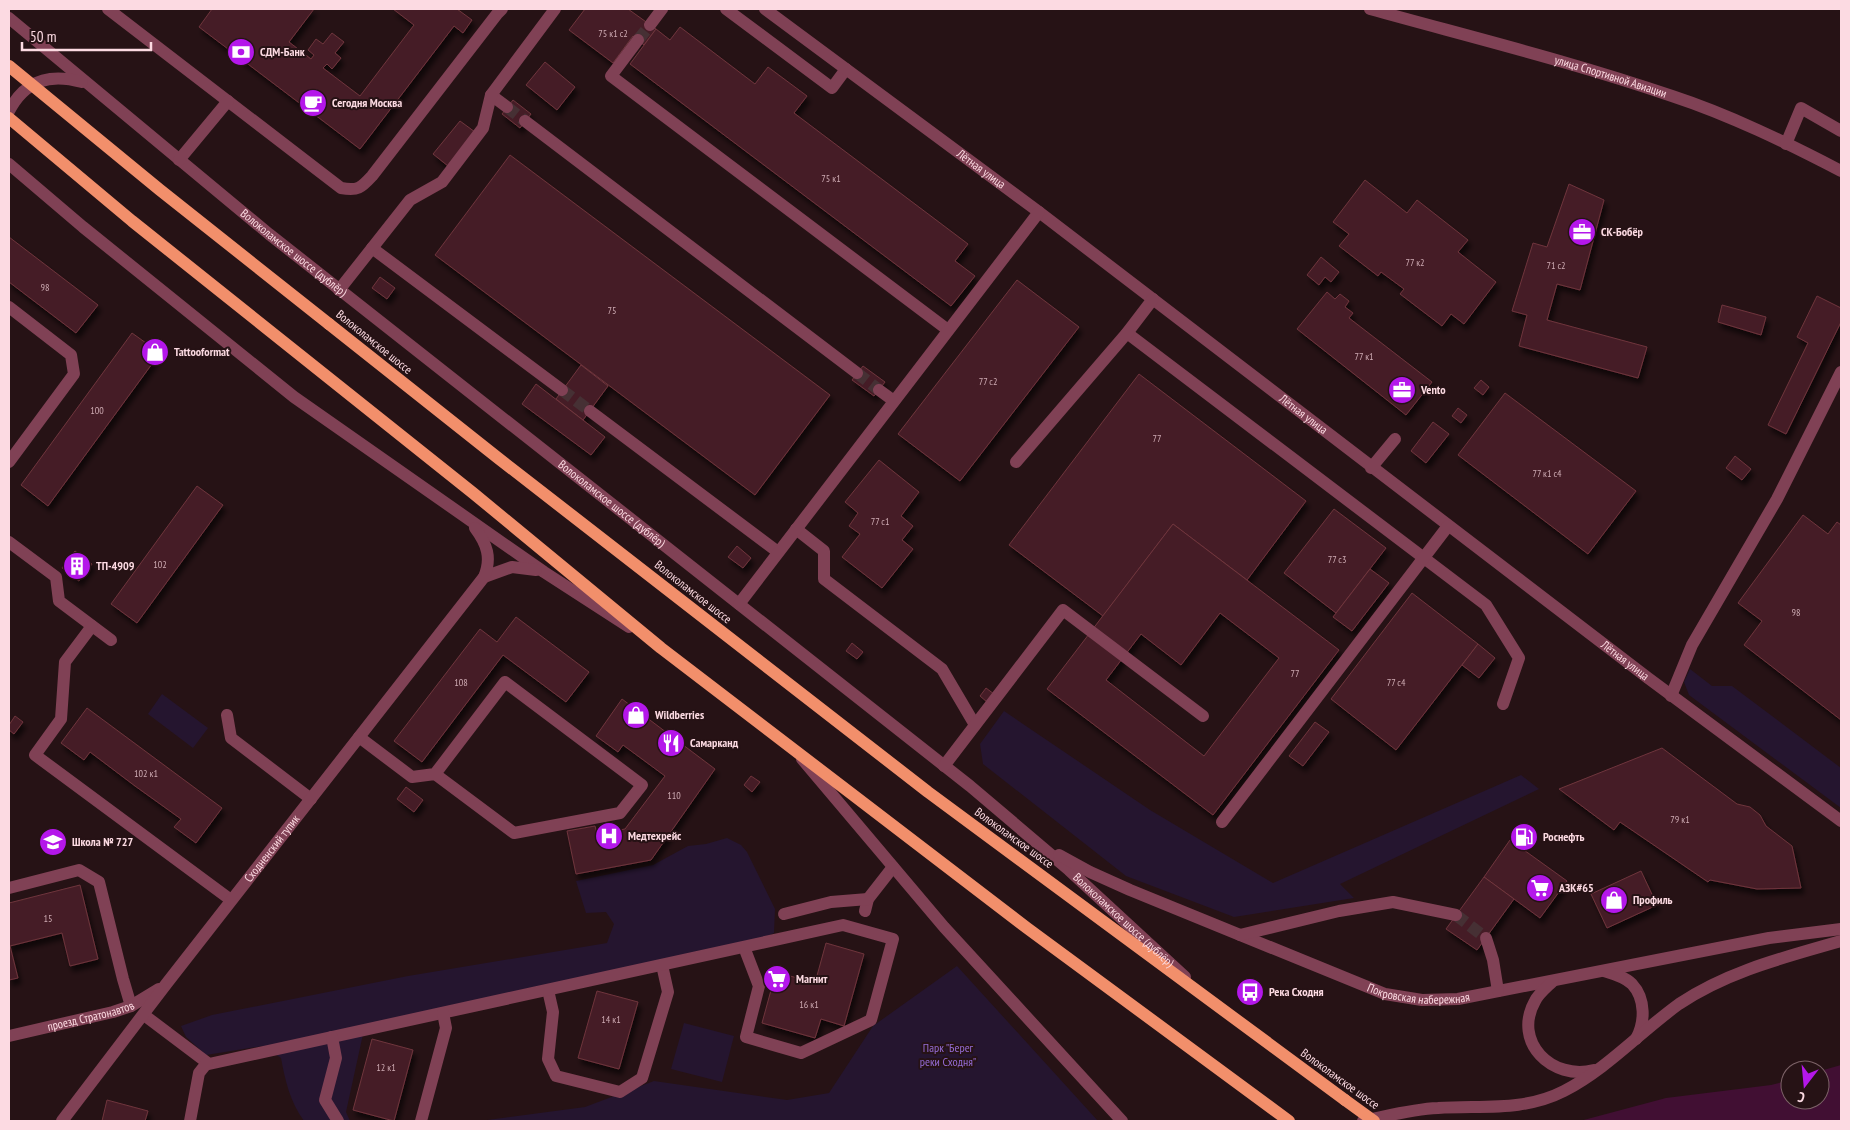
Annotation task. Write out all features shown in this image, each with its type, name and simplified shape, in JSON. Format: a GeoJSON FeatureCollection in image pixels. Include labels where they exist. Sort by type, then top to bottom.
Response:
{"type":"FeatureCollection","features":[{"type":"Feature","properties":{"kind":"main road","name":"Волоколамское шоссе"},"geometry":{"type":"LineString","coordinates":[[9,66],[160,190],[498,458],[928,792],[1374,1121]]}},
{"type":"Feature","properties":{"kind":"main road"},"geometry":{"type":"LineString","coordinates":[[9,118],[132,221],[303,356],[661,648],[1027,928],[1284,1118]]}},
{"type":"Feature","properties":{"kind":"street"},"geometry":{"type":"LineString","coordinates":[[108,9],[341,188],[353,190],[363,186],[372,176],[496,10]]}},
{"type":"Feature","properties":{"kind":"street"},"geometry":{"type":"LineString","coordinates":[[339,290],[410,200],[442,182],[483,128],[491,95],[555,9]]}},
{"type":"Feature","properties":{"kind":"street"},"geometry":{"type":"LineString","coordinates":[[650,25],[662,9]]}},
{"type":"Feature","properties":{"kind":"street"},"geometry":{"type":"LineString","coordinates":[[726,9],[832,88],[846,69]]}},
{"type":"Feature","properties":{"kind":"street","name":"Лётная улица"},"geometry":{"type":"LineString","coordinates":[[765,9],[1153,299],[1671,696],[1841,821]]}},
{"type":"Feature","properties":{"kind":"street","name":"улица Спортивной Авиации"},"geometry":{"type":"LineString","coordinates":[[1370,9],[1557,60],[1673,96],[1729,118],[1841,171]]}},
{"type":"Feature","properties":{"kind":"street","name":"Волоколамское шоссе (дублёр)"},"geometry":{"type":"LineString","coordinates":[[11,17],[87,84],[339,290],[944,766],[1069,870],[1170,962],[1206,998]]}},
{"type":"Feature","properties":{"kind":"street"},"geometry":{"type":"LineString","coordinates":[[638,40],[611,76],[948,330]]}},
{"type":"Feature","properties":{"kind":"street"},"geometry":{"type":"LineString","coordinates":[[9,110],[19,95],[43,80],[62,78],[87,84]]}},
{"type":"Feature","properties":{"kind":"street"},"geometry":{"type":"LineString","coordinates":[[491,95],[507,107]]}},
{"type":"Feature","properties":{"kind":"street"},"geometry":{"type":"LineString","coordinates":[[179,160],[228,101]]}},
{"type":"Feature","properties":{"kind":"street"},"geometry":{"type":"LineString","coordinates":[[1786,144],[1801,108],[1841,131]]}},
{"type":"Feature","properties":{"kind":"street"},"geometry":{"type":"LineString","coordinates":[[525,121],[857,373]]}},
{"type":"Feature","properties":{"kind":"street"},"geometry":{"type":"LineString","coordinates":[[9,155],[12,167],[294,397],[544,572],[661,648]]}},
{"type":"Feature","properties":{"kind":"street"},"geometry":{"type":"LineString","coordinates":[[739,604],[1038,212]]}},
{"type":"Feature","properties":{"kind":"street"},"geometry":{"type":"LineString","coordinates":[[372,248],[562,390]]}},
{"type":"Feature","properties":{"kind":"street"},"geometry":{"type":"LineString","coordinates":[[1016,462],[1153,299]]}},
{"type":"Feature","properties":{"kind":"street"},"geometry":{"type":"LineString","coordinates":[[9,307],[72,355],[74,374],[9,462]]}},
{"type":"Feature","properties":{"kind":"street"},"geometry":{"type":"LineString","coordinates":[[1127,332],[1486,605],[1519,658],[1503,704]]}},
{"type":"Feature","properties":{"kind":"street"},"geometry":{"type":"LineString","coordinates":[[1671,696],[1692,645],[1777,499],[1841,372]]}},
{"type":"Feature","properties":{"kind":"street"},"geometry":{"type":"LineString","coordinates":[[879,390],[894,401]]}},
{"type":"Feature","properties":{"kind":"street"},"geometry":{"type":"LineString","coordinates":[[590,411],[778,552]]}},
{"type":"Feature","properties":{"kind":"street"},"geometry":{"type":"LineString","coordinates":[[1372,468],[1396,439]]}},
{"type":"Feature","properties":{"kind":"street","name":"Сходненский тупик"},"geometry":{"type":"LineString","coordinates":[[62,1121],[167,983],[484,578],[488,568],[488,549],[483,539],[467,519]]}},
{"type":"Feature","properties":{"kind":"street"},"geometry":{"type":"LineString","coordinates":[[1222,822],[1448,526]]}},
{"type":"Feature","properties":{"kind":"street"},"geometry":{"type":"LineString","coordinates":[[796,529],[824,551],[824,579],[942,669],[975,725]]}},
{"type":"Feature","properties":{"kind":"street"},"geometry":{"type":"LineString","coordinates":[[9,542],[56,577],[59,600],[110,640]]}},
{"type":"Feature","properties":{"kind":"street"},"geometry":{"type":"LineString","coordinates":[[484,578],[512,567],[544,572]]}},
{"type":"Feature","properties":{"kind":"street"},"geometry":{"type":"LineString","coordinates":[[944,766],[1063,610],[1203,716]]}},
{"type":"Feature","properties":{"kind":"street"},"geometry":{"type":"LineString","coordinates":[[92,626],[65,662],[62,719],[35,755],[232,900]]}},
{"type":"Feature","properties":{"kind":"street"},"geometry":{"type":"LineString","coordinates":[[359,737],[412,777],[435,774],[514,834],[620,814],[642,785],[505,682],[435,774]]}},
{"type":"Feature","properties":{"kind":"street"},"geometry":{"type":"LineString","coordinates":[[227,715],[231,738],[311,799]]}},
{"type":"Feature","properties":{"kind":"street"},"geometry":{"type":"LineString","coordinates":[[794,750],[944,927],[1122,1121]]}},
{"type":"Feature","properties":{"kind":"street","name":"Покровская набережная"},"geometry":{"type":"LineString","coordinates":[[1022,832],[1090,872],[1385,994],[1422,1000],[1458,999],[1768,938],[1841,928]]}},
{"type":"Feature","properties":{"kind":"street"},"geometry":{"type":"LineString","coordinates":[[784,914],[830,902],[867,905],[893,867]]}},
{"type":"Feature","properties":{"kind":"street"},"geometry":{"type":"LineString","coordinates":[[9,888],[79,870],[99,882],[123,979],[132,1006]]}},
{"type":"Feature","properties":{"kind":"street"},"geometry":{"type":"LineString","coordinates":[[1240,935],[1339,911],[1393,902],[1456,915]]}},
{"type":"Feature","properties":{"kind":"street"},"geometry":{"type":"LineString","coordinates":[[144,1015],[209,1064],[843,925],[893,939],[871,1020],[801,1053],[746,1037],[760,986],[744,947]]}},
{"type":"Feature","properties":{"kind":"street"},"geometry":{"type":"LineString","coordinates":[[1486,938],[1493,960],[1498,991]]}},
{"type":"Feature","properties":{"kind":"street"},"geometry":{"type":"LineString","coordinates":[[1363,1121],[1410,1110],[1493,1108],[1538,1101],[1564,1091],[1599,1069],[1678,1005],[1704,989],[1762,964],[1841,941]]}},
{"type":"Feature","properties":{"kind":"street"},"geometry":{"type":"LineString","coordinates":[[548,990],[553,1012],[548,1059],[556,1076],[620,1092],[642,1078],[668,992],[662,965]]}},
{"type":"Feature","properties":{"kind":"street"},"geometry":{"type":"LineString","coordinates":[[1604,970],[1632,984],[1640,996],[1643,1020],[1640,1031],[1634,1041]]}},
{"type":"Feature","properties":{"kind":"street"},"geometry":{"type":"LineString","coordinates":[[1554,980],[1535,1000],[1531,1010],[1529,1021],[1532,1041],[1546,1061],[1556,1067],[1570,1072],[1584,1073],[1599,1069]]}},
{"type":"Feature","properties":{"kind":"street","name":"проезд Стратонавтов"},"geometry":{"type":"LineString","coordinates":[[9,1036],[132,1006],[167,983]]}},
{"type":"Feature","properties":{"kind":"street"},"geometry":{"type":"LineString","coordinates":[[420,1121],[446,1028],[443,1013]]}},
{"type":"Feature","properties":{"kind":"street"},"geometry":{"type":"LineString","coordinates":[[332,1037],[336,1058],[325,1100],[338,1121]]}},
{"type":"Feature","properties":{"kind":"street"},"geometry":{"type":"LineString","coordinates":[[190,1121],[199,1073],[207,1063]]}},
{"type":"Feature","properties":{"kind":"green space"},"geometry":{"type":"Polygon","coordinates":[[[1690,669],[1712,686],[1732,686],[1841,768],[1841,808],[1689,695],[1684,682],[1690,669]]]}},
{"type":"Feature","properties":{"kind":"green space"},"geometry":{"type":"Polygon","coordinates":[[[162,694],[208,728],[193,748],[148,714],[162,694]]]}},
{"type":"Feature","properties":{"kind":"green space"},"geometry":{"type":"Polygon","coordinates":[[[1004,711],[1150,810],[1273,883],[1521,775],[1539,789],[1340,884],[1354,898],[1234,917],[1126,876],[983,764],[980,744],[1004,711]]]}},
{"type":"Feature","properties":{"kind":"green space"},"geometry":{"type":"Polygon","coordinates":[[[727,838],[741,845],[747,852],[775,909],[774,933],[754,942],[365,1025],[346,1112],[350,1121],[304,1121],[299,1114],[286,1083],[281,1058],[263,1046],[206,1055],[186,1037],[181,1026],[212,1015],[408,976],[607,943],[614,924],[606,912],[586,913],[576,881],[653,865],[688,846],[706,844],[727,838]]]}},
{"type":"Feature","properties":{"kind":"green space","name":"Парк \"Берег реки Сходня\""},"geometry":{"type":"Polygon","coordinates":[[[957,966],[1098,1121],[480,1121],[585,1107],[654,1081],[787,1100],[829,1093],[873,1026],[957,966]]]}},
{"type":"Feature","properties":{"kind":"green space"},"geometry":{"type":"Polygon","coordinates":[[[684,1023],[734,1036],[722,1082],[671,1069],[684,1023]]]}},
{"type":"Feature","properties":{"kind":"shaded area"},"geometry":{"type":"Polygon","coordinates":[[[1841,1065],[1841,1121],[1580,1121],[1666,1098],[1780,1083],[1780,1110],[1830,1110],[1830,1068],[1841,1065]]]}},
{"type":"Feature","properties":{"kind":"building"},"geometry":{"type":"Polygon","coordinates":[[[212,9],[314,9],[289,42],[311,59],[314,55],[308,50],[316,39],[323,44],[332,33],[344,42],[335,53],[341,58],[332,69],[327,64],[323,68],[360,96],[414,25],[393,9],[457,9],[472,20],[463,33],[454,26],[360,149],[199,27],[212,9]]]}},
{"type":"Feature","properties":{"kind":"building"},"geometry":{"type":"Polygon","coordinates":[[[585,9],[628,9],[656,29],[644,45],[633,36],[613,63],[569,30],[585,9]]]}},
{"type":"Feature","properties":{"kind":"building"},"geometry":{"type":"Polygon","coordinates":[[[680,27],[755,84],[768,67],[807,96],[794,113],[968,244],[955,261],[975,276],[951,306],[630,64],[656,29],[670,40],[680,27]]]}},
{"type":"Feature","properties":{"kind":"building"},"geometry":{"type":"Polygon","coordinates":[[[545,62],[575,87],[557,110],[526,85],[545,62]]]}},
{"type":"Feature","properties":{"kind":"building"},"geometry":{"type":"Polygon","coordinates":[[[513,100],[531,114],[520,128],[502,114],[513,100]]]}},
{"type":"Feature","properties":{"kind":"building"},"geometry":{"type":"Polygon","coordinates":[[[460,121],[475,132],[448,166],[433,154],[460,121]]]}},
{"type":"Feature","properties":{"kind":"building"},"geometry":{"type":"Polygon","coordinates":[[[510,155],[830,395],[755,495],[435,255],[510,155]]]}},
{"type":"Feature","properties":{"kind":"building"},"geometry":{"type":"Polygon","coordinates":[[[1365,180],[1407,213],[1417,200],[1468,240],[1458,252],[1496,282],[1464,324],[1451,314],[1442,326],[1400,294],[1404,289],[1381,272],[1378,276],[1339,246],[1349,234],[1333,222],[1365,180]]]}},
{"type":"Feature","properties":{"kind":"building"},"geometry":{"type":"Polygon","coordinates":[[[1569,184],[1604,200],[1580,290],[1557,284],[1547,320],[1647,347],[1638,378],[1519,346],[1527,315],[1512,311],[1533,243],[1547,247],[1569,184]]]}},
{"type":"Feature","properties":{"kind":"building"},"geometry":{"type":"Polygon","coordinates":[[[9,237],[98,305],[76,333],[9,282],[9,237]]]}},
{"type":"Feature","properties":{"kind":"building"},"geometry":{"type":"Polygon","coordinates":[[[1321,257],[1339,272],[1331,282],[1325,277],[1319,285],[1307,275],[1321,257]]]}},
{"type":"Feature","properties":{"kind":"building"},"geometry":{"type":"Polygon","coordinates":[[[380,277],[395,288],[387,299],[372,288],[380,277]]]}},
{"type":"Feature","properties":{"kind":"building"},"geometry":{"type":"Polygon","coordinates":[[[1017,280],[1079,327],[960,481],[898,434],[1017,280]]]}},
{"type":"Feature","properties":{"kind":"building"},"geometry":{"type":"Polygon","coordinates":[[[1327,292],[1335,299],[1340,294],[1349,301],[1345,307],[1353,313],[1349,318],[1432,382],[1406,415],[1297,329],[1327,292]]]}},
{"type":"Feature","properties":{"kind":"building"},"geometry":{"type":"Polygon","coordinates":[[[1817,296],[1841,308],[1841,322],[1786,434],[1768,425],[1808,343],[1797,337],[1817,296]]]}},
{"type":"Feature","properties":{"kind":"building"},"geometry":{"type":"Polygon","coordinates":[[[1722,305],[1766,317],[1761,335],[1718,322],[1722,305]]]}},
{"type":"Feature","properties":{"kind":"building"},"geometry":{"type":"Polygon","coordinates":[[[132,333],[160,353],[48,506],[21,485],[132,333]]]}},
{"type":"Feature","properties":{"kind":"building"},"geometry":{"type":"Polygon","coordinates":[[[581,365],[608,386],[583,420],[556,399],[581,365]]]}},
{"type":"Feature","properties":{"kind":"building"},"geometry":{"type":"Polygon","coordinates":[[[863,366],[885,382],[874,396],[852,380],[863,366]]]}},
{"type":"Feature","properties":{"kind":"building"},"geometry":{"type":"Polygon","coordinates":[[[1139,374],[1306,501],[1247,580],[1173,524],[1103,616],[1009,545],[1139,374]]]}},
{"type":"Feature","properties":{"kind":"building"},"geometry":{"type":"Polygon","coordinates":[[[1481,380],[1489,387],[1483,395],[1474,388],[1481,380]]]}},
{"type":"Feature","properties":{"kind":"building"},"geometry":{"type":"Polygon","coordinates":[[[536,384],[605,437],[591,455],[522,404],[536,384]]]}},
{"type":"Feature","properties":{"kind":"building"},"geometry":{"type":"Polygon","coordinates":[[[1505,393],[1636,491],[1588,554],[1458,455],[1505,393]]]}},
{"type":"Feature","properties":{"kind":"building"},"geometry":{"type":"Polygon","coordinates":[[[1458,408],[1467,415],[1461,423],[1452,416],[1458,408]]]}},
{"type":"Feature","properties":{"kind":"building"},"geometry":{"type":"Polygon","coordinates":[[[1433,422],[1449,434],[1426,463],[1411,451],[1433,422]]]}},
{"type":"Feature","properties":{"kind":"building"},"geometry":{"type":"Polygon","coordinates":[[[1735,456],[1751,469],[1742,480],[1726,468],[1735,456]]]}},
{"type":"Feature","properties":{"kind":"building"},"geometry":{"type":"Polygon","coordinates":[[[879,460],[919,492],[901,516],[913,526],[902,540],[913,549],[882,588],[842,557],[860,534],[849,526],[858,513],[845,502],[879,460]]]}},
{"type":"Feature","properties":{"kind":"building"},"geometry":{"type":"Polygon","coordinates":[[[197,486],[223,505],[137,623],[111,604],[197,486]]]}},
{"type":"Feature","properties":{"kind":"building"},"geometry":{"type":"Polygon","coordinates":[[[1334,509],[1386,548],[1336,613],[1284,573],[1334,509]]]}},
{"type":"Feature","properties":{"kind":"building"},"geometry":{"type":"Polygon","coordinates":[[[1803,515],[1828,534],[1837,522],[1841,525],[1841,720],[1744,645],[1762,621],[1738,603],[1803,515]]]}},
{"type":"Feature","properties":{"kind":"building"},"geometry":{"type":"Polygon","coordinates":[[[1173,524],[1339,650],[1213,815],[1047,689],[1173,524]],[[1220,613],[1181,665],[1141,634],[1106,680],[1204,756],[1279,658],[1220,613]]]}},
{"type":"Feature","properties":{"kind":"building"},"geometry":{"type":"Polygon","coordinates":[[[737,546],[751,558],[743,568],[728,557],[737,546]]]}},
{"type":"Feature","properties":{"kind":"building","name":"ТП-4909"},"geometry":{"type":"Polygon","coordinates":[[[75,551],[92,564],[79,581],[62,568],[75,551]]]}},
{"type":"Feature","properties":{"kind":"building"},"geometry":{"type":"Polygon","coordinates":[[[1370,569],[1389,583],[1352,631],[1333,617],[1370,569]]]}},
{"type":"Feature","properties":{"kind":"building"},"geometry":{"type":"Polygon","coordinates":[[[1412,593],[1478,644],[1396,750],[1331,699],[1412,593]]]}},
{"type":"Feature","properties":{"kind":"building"},"geometry":{"type":"Polygon","coordinates":[[[516,617],[589,672],[566,702],[503,655],[422,762],[394,741],[480,629],[497,642],[516,617]]]}},
{"type":"Feature","properties":{"kind":"building"},"geometry":{"type":"Polygon","coordinates":[[[852,643],[863,652],[857,659],[846,651],[852,643]]]}},
{"type":"Feature","properties":{"kind":"building"},"geometry":{"type":"Polygon","coordinates":[[[1478,644],[1495,658],[1479,678],[1462,665],[1478,644]]]}},
{"type":"Feature","properties":{"kind":"building"},"geometry":{"type":"Polygon","coordinates":[[[986,688],[994,694],[987,702],[980,696],[986,688]]]}},
{"type":"Feature","properties":{"kind":"building"},"geometry":{"type":"Polygon","coordinates":[[[622,699],[715,769],[651,860],[576,874],[567,831],[595,826],[597,834],[625,829],[665,776],[623,745],[618,752],[596,736],[622,699]]]}},
{"type":"Feature","properties":{"kind":"building"},"geometry":{"type":"Polygon","coordinates":[[[87,708],[222,808],[196,843],[174,827],[181,819],[90,752],[84,760],[61,743],[87,708]]]}},
{"type":"Feature","properties":{"kind":"building"},"geometry":{"type":"Polygon","coordinates":[[[15,716],[23,722],[14,734],[9,730],[9,725],[15,716]]]}},
{"type":"Feature","properties":{"kind":"building"},"geometry":{"type":"Polygon","coordinates":[[[1315,722],[1329,732],[1303,766],[1289,756],[1315,722]]]}},
{"type":"Feature","properties":{"kind":"building"},"geometry":{"type":"Polygon","coordinates":[[[1662,748],[1737,804],[1750,807],[1760,815],[1766,826],[1792,846],[1801,888],[1757,889],[1710,880],[1708,882],[1620,822],[1614,830],[1559,789],[1662,748]]]}},
{"type":"Feature","properties":{"kind":"building"},"geometry":{"type":"Polygon","coordinates":[[[751,776],[760,782],[752,792],[744,785],[751,776]]]}},
{"type":"Feature","properties":{"kind":"building"},"geometry":{"type":"Polygon","coordinates":[[[406,787],[423,800],[414,812],[397,799],[406,787]]]}},
{"type":"Feature","properties":{"kind":"building"},"geometry":{"type":"Polygon","coordinates":[[[1510,840],[1567,881],[1540,918],[1484,877],[1510,840]]]}},
{"type":"Feature","properties":{"kind":"building"},"geometry":{"type":"Polygon","coordinates":[[[1641,871],[1657,905],[1607,928],[1591,894],[1641,871]]]}},
{"type":"Feature","properties":{"kind":"building"},"geometry":{"type":"Polygon","coordinates":[[[1484,877],[1514,899],[1477,950],[1446,929],[1484,877]]]}},
{"type":"Feature","properties":{"kind":"building"},"geometry":{"type":"Polygon","coordinates":[[[80,885],[98,959],[70,966],[62,933],[10,946],[18,978],[9,980],[9,903],[80,885]]]}},
{"type":"Feature","properties":{"kind":"building"},"geometry":{"type":"Polygon","coordinates":[[[826,943],[864,954],[844,1026],[821,1019],[815,1038],[762,1023],[776,972],[815,983],[826,943]]]}},
{"type":"Feature","properties":{"kind":"building"},"geometry":{"type":"Polygon","coordinates":[[[597,991],[638,1002],[619,1069],[578,1058],[597,991]]]}},
{"type":"Feature","properties":{"kind":"building"},"geometry":{"type":"Polygon","coordinates":[[[372,1039],[413,1050],[394,1121],[353,1110],[372,1039]]]}},
{"type":"Feature","properties":{"kind":"building"},"geometry":{"type":"Polygon","coordinates":[[[107,1100],[148,1111],[145,1121],[102,1121],[107,1100]]]}},
{"type":"Feature","properties":{"kind":"tunnel"},"geometry":{"type":"LineString","coordinates":[[638,40],[650,25]]}},
{"type":"Feature","properties":{"kind":"tunnel"},"geometry":{"type":"LineString","coordinates":[[507,107],[525,121]]}},
{"type":"Feature","properties":{"kind":"tunnel"},"geometry":{"type":"LineString","coordinates":[[857,373],[879,390]]}},
{"type":"Feature","properties":{"kind":"tunnel"},"geometry":{"type":"LineString","coordinates":[[562,390],[590,411]]}},
{"type":"Feature","properties":{"kind":"tunnel"},"geometry":{"type":"LineString","coordinates":[[1456,915],[1486,938]]}},
{"type":"Feature","properties":{"kind":"place","name":"СДМ-Банк"},"geometry":{"type":"Point","coordinates":[241,52]}},
{"type":"Feature","properties":{"kind":"place","name":"Сегодня Москва"},"geometry":{"type":"Point","coordinates":[313,103]}},
{"type":"Feature","properties":{"kind":"place","name":"СК-Бобёр"},"geometry":{"type":"Point","coordinates":[1582,232]}},
{"type":"Feature","properties":{"kind":"place","name":"Tattooformat"},"geometry":{"type":"Point","coordinates":[155,352]}},
{"type":"Feature","properties":{"kind":"place","name":"Vento"},"geometry":{"type":"Point","coordinates":[1402,390]}},
{"type":"Feature","properties":{"kind":"place","name":"ТП-4909"},"geometry":{"type":"Point","coordinates":[77,566]}},
{"type":"Feature","properties":{"kind":"place","name":"Wildberries"},"geometry":{"type":"Point","coordinates":[636,715]}},
{"type":"Feature","properties":{"kind":"place","name":"Самарканд"},"geometry":{"type":"Point","coordinates":[671,743]}},
{"type":"Feature","properties":{"kind":"place","name":"Медтехрейс"},"geometry":{"type":"Point","coordinates":[609,836]}},
{"type":"Feature","properties":{"kind":"place","name":"Роснефть"},"geometry":{"type":"Point","coordinates":[1524,837]}},
{"type":"Feature","properties":{"kind":"place","name":"Школа № 727"},"geometry":{"type":"Point","coordinates":[53,842]}},
{"type":"Feature","properties":{"kind":"place","name":"АЗК#65"},"geometry":{"type":"Point","coordinates":[1540,888]}},
{"type":"Feature","properties":{"kind":"place","name":"Профиль"},"geometry":{"type":"Point","coordinates":[1614,900]}},
{"type":"Feature","properties":{"kind":"place","name":"Магнит"},"geometry":{"type":"Point","coordinates":[777,979]}},
{"type":"Feature","properties":{"kind":"place","name":"Река Сходня"},"geometry":{"type":"Point","coordinates":[1250,992]}}]}
